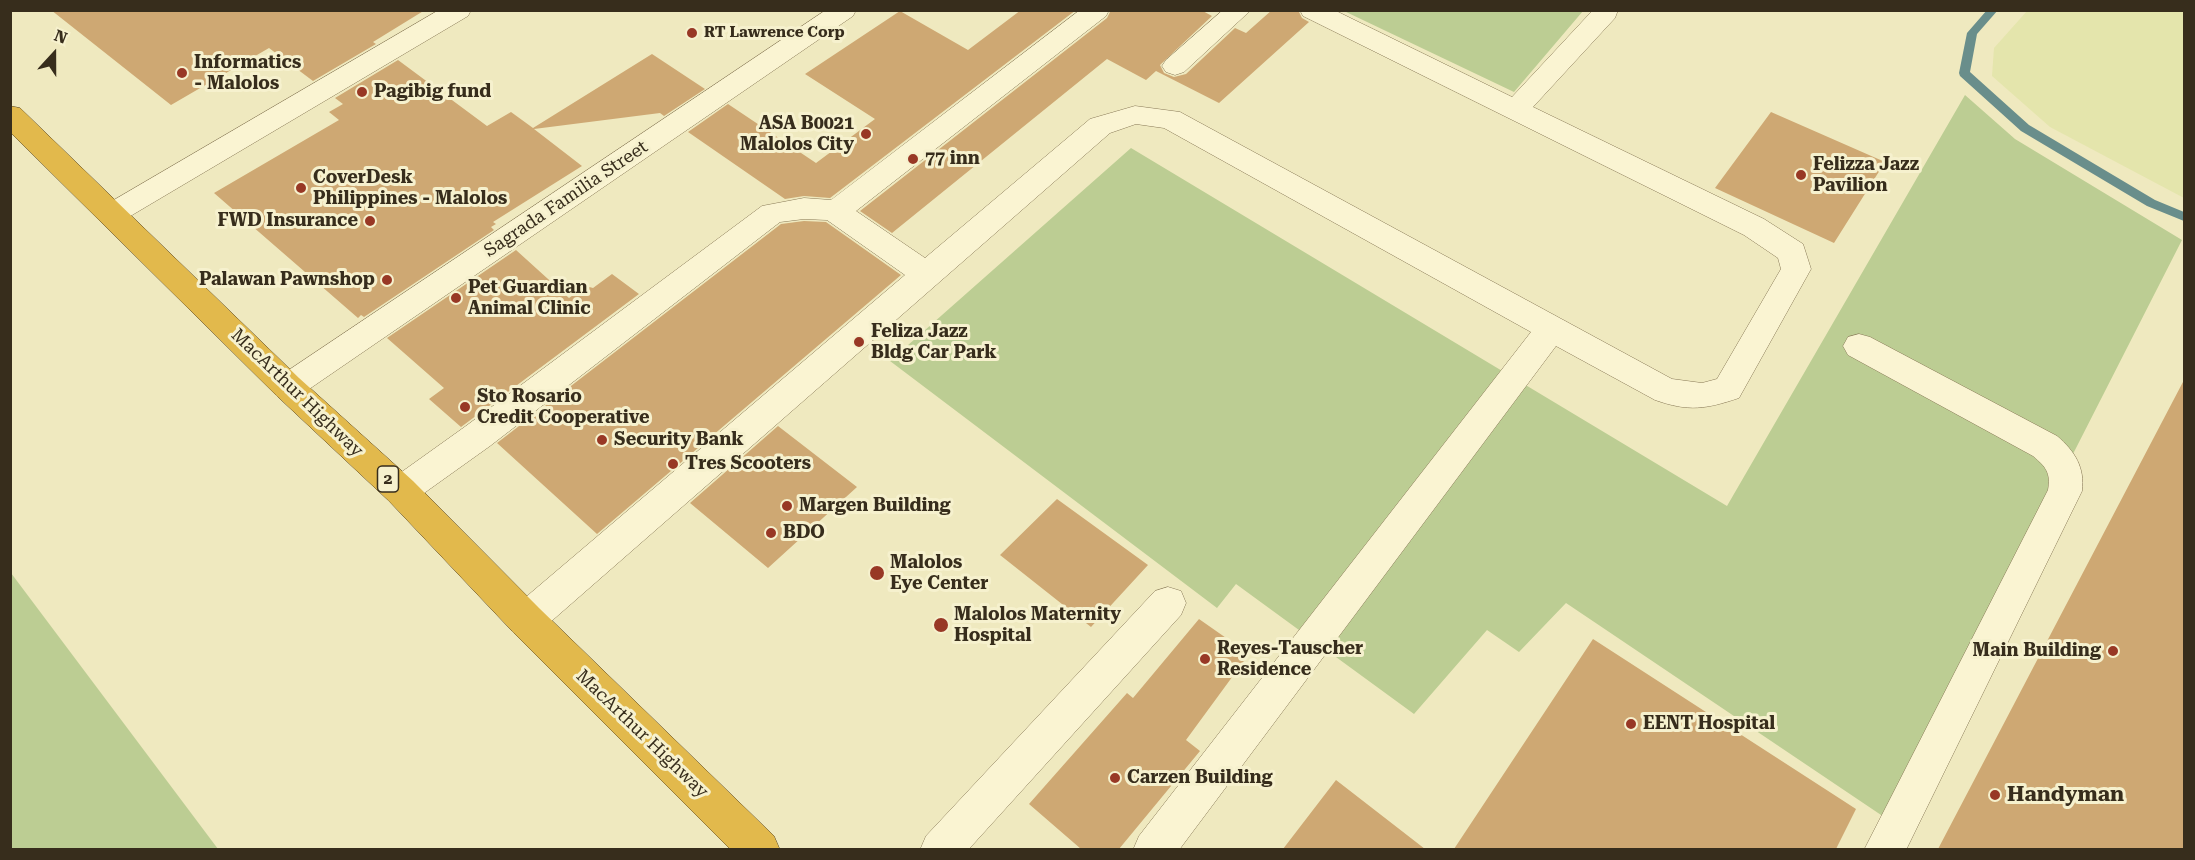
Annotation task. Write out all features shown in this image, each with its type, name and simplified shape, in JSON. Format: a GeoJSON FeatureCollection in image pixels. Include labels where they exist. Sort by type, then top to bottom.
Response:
{"type":"FeatureCollection","features":[{"type":"Feature","properties":{"kind":"highway","name":"MacArthur Highway"},"geometry":{"type":"LineString","coordinates":[[10,115],[288,387],[401,491],[526,620],[760,849]]}},
{"type":"Feature","properties":{"kind":"street"},"geometry":{"type":"LineString","coordinates":[[112,214],[459,10]]}},
{"type":"Feature","properties":{"kind":"street","name":"Sagrada Familia Street"},"geometry":{"type":"LineString","coordinates":[[288,387],[844,10]]}},
{"type":"Feature","properties":{"kind":"street"},"geometry":{"type":"LineString","coordinates":[[836,212],[1097,10]]}},
{"type":"Feature","properties":{"kind":"street"},"geometry":{"type":"LineString","coordinates":[[1175,66],[1239,10]]}},
{"type":"Feature","properties":{"kind":"street"},"geometry":{"type":"LineString","coordinates":[[1515,110],[1606,12]]}},
{"type":"Feature","properties":{"kind":"street"},"geometry":{"type":"LineString","coordinates":[[526,620],[1100,126],[1135,115],[1170,119],[1666,391],[1702,396],[1728,389],[1796,269],[1792,252],[1754,227],[1515,110],[1325,13]]}},
{"type":"Feature","properties":{"kind":"street"},"geometry":{"type":"LineString","coordinates":[[401,491],[478,436],[772,213],[802,207],[820,207],[836,212],[926,274]]}},
{"type":"Feature","properties":{"kind":"street"},"geometry":{"type":"LineString","coordinates":[[1153,849],[1552,328]]}},
{"type":"Feature","properties":{"kind":"street"},"geometry":{"type":"LineString","coordinates":[[1859,346],[2045,446],[2058,456],[2067,476],[2065,491],[1884,849]]}},
{"type":"Feature","properties":{"kind":"street"},"geometry":{"type":"LineString","coordinates":[[940,849],[1168,603]]}},
{"type":"Feature","properties":{"kind":"green space"},"geometry":{"type":"Polygon","coordinates":[[[1344,11],[1583,11],[1514,92],[1344,11]]]}},
{"type":"Feature","properties":{"kind":"green space"},"geometry":{"type":"Polygon","coordinates":[[[2027,11],[2184,11],[2184,198],[2050,127],[1992,76],[1994,48],[2027,11]]]}},
{"type":"Feature","properties":{"kind":"green space"},"geometry":{"type":"Polygon","coordinates":[[[1965,95],[2015,139],[2182,240],[1887,819],[1566,603],[1519,652],[1487,630],[1414,714],[1236,584],[1217,608],[890,361],[1131,148],[1727,506],[1965,95]]]}},
{"type":"Feature","properties":{"kind":"green space"},"geometry":{"type":"Polygon","coordinates":[[[11,573],[218,849],[11,849],[11,573]]]}},
{"type":"Feature","properties":{"kind":"building"},"geometry":{"type":"Polygon","coordinates":[[[51,10],[425,10],[373,42],[376,44],[313,81],[269,48],[171,105],[51,10]]]}},
{"type":"Feature","properties":{"kind":"building"},"geometry":{"type":"Polygon","coordinates":[[[1021,10],[1076,10],[830,198],[804,196],[785,199],[688,132],[728,104],[816,163],[875,119],[805,74],[900,11],[968,50],[1021,10]]]}},
{"type":"Feature","properties":{"kind":"building"},"geometry":{"type":"Polygon","coordinates":[[[1111,10],[1201,10],[1212,16],[1160,65],[1164,73],[1174,77],[1186,74],[1235,28],[1246,33],[1272,10],[1298,10],[1302,18],[1309,22],[1219,103],[1156,71],[1146,80],[1107,59],[892,233],[860,211],[1107,18],[1111,10]]]}},
{"type":"Feature","properties":{"kind":"building"},"geometry":{"type":"Polygon","coordinates":[[[652,54],[705,89],[664,116],[660,113],[534,129],[582,166],[493,222],[496,224],[491,227],[494,230],[364,317],[361,315],[358,318],[214,193],[339,120],[329,112],[343,104],[335,98],[398,60],[487,126],[511,112],[533,128],[652,54]]]}},
{"type":"Feature","properties":{"kind":"building","name":"Felizza Jazz Pavilion"},"geometry":{"type":"Polygon","coordinates":[[[1771,112],[1885,162],[1834,243],[1715,188],[1771,112]]]}},
{"type":"Feature","properties":{"kind":"building"},"geometry":{"type":"Polygon","coordinates":[[[804,221],[826,222],[901,275],[597,534],[497,443],[781,224],[804,221]]]}},
{"type":"Feature","properties":{"kind":"building"},"geometry":{"type":"Polygon","coordinates":[[[516,250],[569,298],[586,286],[593,288],[612,274],[639,294],[461,427],[429,399],[444,388],[387,338],[516,250]]]}},
{"type":"Feature","properties":{"kind":"building","name":"Main Building"},"geometry":{"type":"Polygon","coordinates":[[[2184,380],[2184,849],[1938,849],[2184,380]]]}},
{"type":"Feature","properties":{"kind":"building","name":"Margen Building"},"geometry":{"type":"Polygon","coordinates":[[[778,426],[857,487],[768,568],[690,503],[778,426]]]}},
{"type":"Feature","properties":{"kind":"building"},"geometry":{"type":"Polygon","coordinates":[[[1057,499],[1148,565],[1091,627],[1000,555],[1057,499]]]}},
{"type":"Feature","properties":{"kind":"building","name":"Carzen Building"},"geometry":{"type":"Polygon","coordinates":[[[1199,619],[1249,654],[1186,740],[1200,751],[1119,849],[1081,849],[1029,804],[1127,693],[1133,698],[1199,619]]]}},
{"type":"Feature","properties":{"kind":"building","name":"EENT Hospital"},"geometry":{"type":"Polygon","coordinates":[[[1593,639],[1856,809],[1836,849],[1454,849],[1593,639]]]}},
{"type":"Feature","properties":{"kind":"building"},"geometry":{"type":"Polygon","coordinates":[[[1336,780],[1425,849],[1283,849],[1336,780]]]}},
{"type":"Feature","properties":{"kind":"waterway"},"geometry":{"type":"LineString","coordinates":[[1993,10],[1972,33],[1964,73],[2025,128],[2151,203],[2184,217]]}},
{"type":"Feature","properties":{"kind":"place","name":"RT Lawrence Corp"},"geometry":{"type":"Point","coordinates":[692,33]}},
{"type":"Feature","properties":{"kind":"place","name":"Informatics - Malolos"},"geometry":{"type":"Point","coordinates":[182,73]}},
{"type":"Feature","properties":{"kind":"place","name":"Pagibig fund"},"geometry":{"type":"Point","coordinates":[362,92]}},
{"type":"Feature","properties":{"kind":"place","name":"ASA B0021 Malolos City"},"geometry":{"type":"Point","coordinates":[866,134]}},
{"type":"Feature","properties":{"kind":"place","name":"77 inn"},"geometry":{"type":"Point","coordinates":[913,159]}},
{"type":"Feature","properties":{"kind":"place","name":"Felizza Jazz Pavilion"},"geometry":{"type":"Point","coordinates":[1801,175]}},
{"type":"Feature","properties":{"kind":"place","name":"CoverDesk Philippines - Malolos"},"geometry":{"type":"Point","coordinates":[301,188]}},
{"type":"Feature","properties":{"kind":"place","name":"FWD Insurance"},"geometry":{"type":"Point","coordinates":[370,221]}},
{"type":"Feature","properties":{"kind":"place","name":"Palawan Pawnshop"},"geometry":{"type":"Point","coordinates":[387,280]}},
{"type":"Feature","properties":{"kind":"place","name":"Pet Guardian Animal Clinic"},"geometry":{"type":"Point","coordinates":[456,298]}},
{"type":"Feature","properties":{"kind":"place","name":"Feliza Jazz Bldg Car Park"},"geometry":{"type":"Point","coordinates":[859,342]}},
{"type":"Feature","properties":{"kind":"place","name":"Sto Rosario Credit Cooperative"},"geometry":{"type":"Point","coordinates":[465,407]}},
{"type":"Feature","properties":{"kind":"place","name":"Security Bank"},"geometry":{"type":"Point","coordinates":[602,440]}},
{"type":"Feature","properties":{"kind":"place","name":"Tres Scooters"},"geometry":{"type":"Point","coordinates":[673,464]}},
{"type":"Feature","properties":{"kind":"place","name":"Margen Building"},"geometry":{"type":"Point","coordinates":[787,506]}},
{"type":"Feature","properties":{"kind":"place","name":"BDO"},"geometry":{"type":"Point","coordinates":[771,533]}},
{"type":"Feature","properties":{"kind":"place","name":"Malolos Eye Center"},"geometry":{"type":"Point","coordinates":[877,573]}},
{"type":"Feature","properties":{"kind":"place","name":"Malolos Maternity Hospital"},"geometry":{"type":"Point","coordinates":[941,625]}},
{"type":"Feature","properties":{"kind":"place","name":"Main Building"},"geometry":{"type":"Point","coordinates":[2113,651]}},
{"type":"Feature","properties":{"kind":"place","name":"Reyes-Tauscher Residence"},"geometry":{"type":"Point","coordinates":[1205,659]}},
{"type":"Feature","properties":{"kind":"place","name":"EENT Hospital"},"geometry":{"type":"Point","coordinates":[1631,724]}},
{"type":"Feature","properties":{"kind":"place","name":"Carzen Building"},"geometry":{"type":"Point","coordinates":[1115,778]}},
{"type":"Feature","properties":{"kind":"place","name":"Handyman"},"geometry":{"type":"Point","coordinates":[1995,795]}}]}
